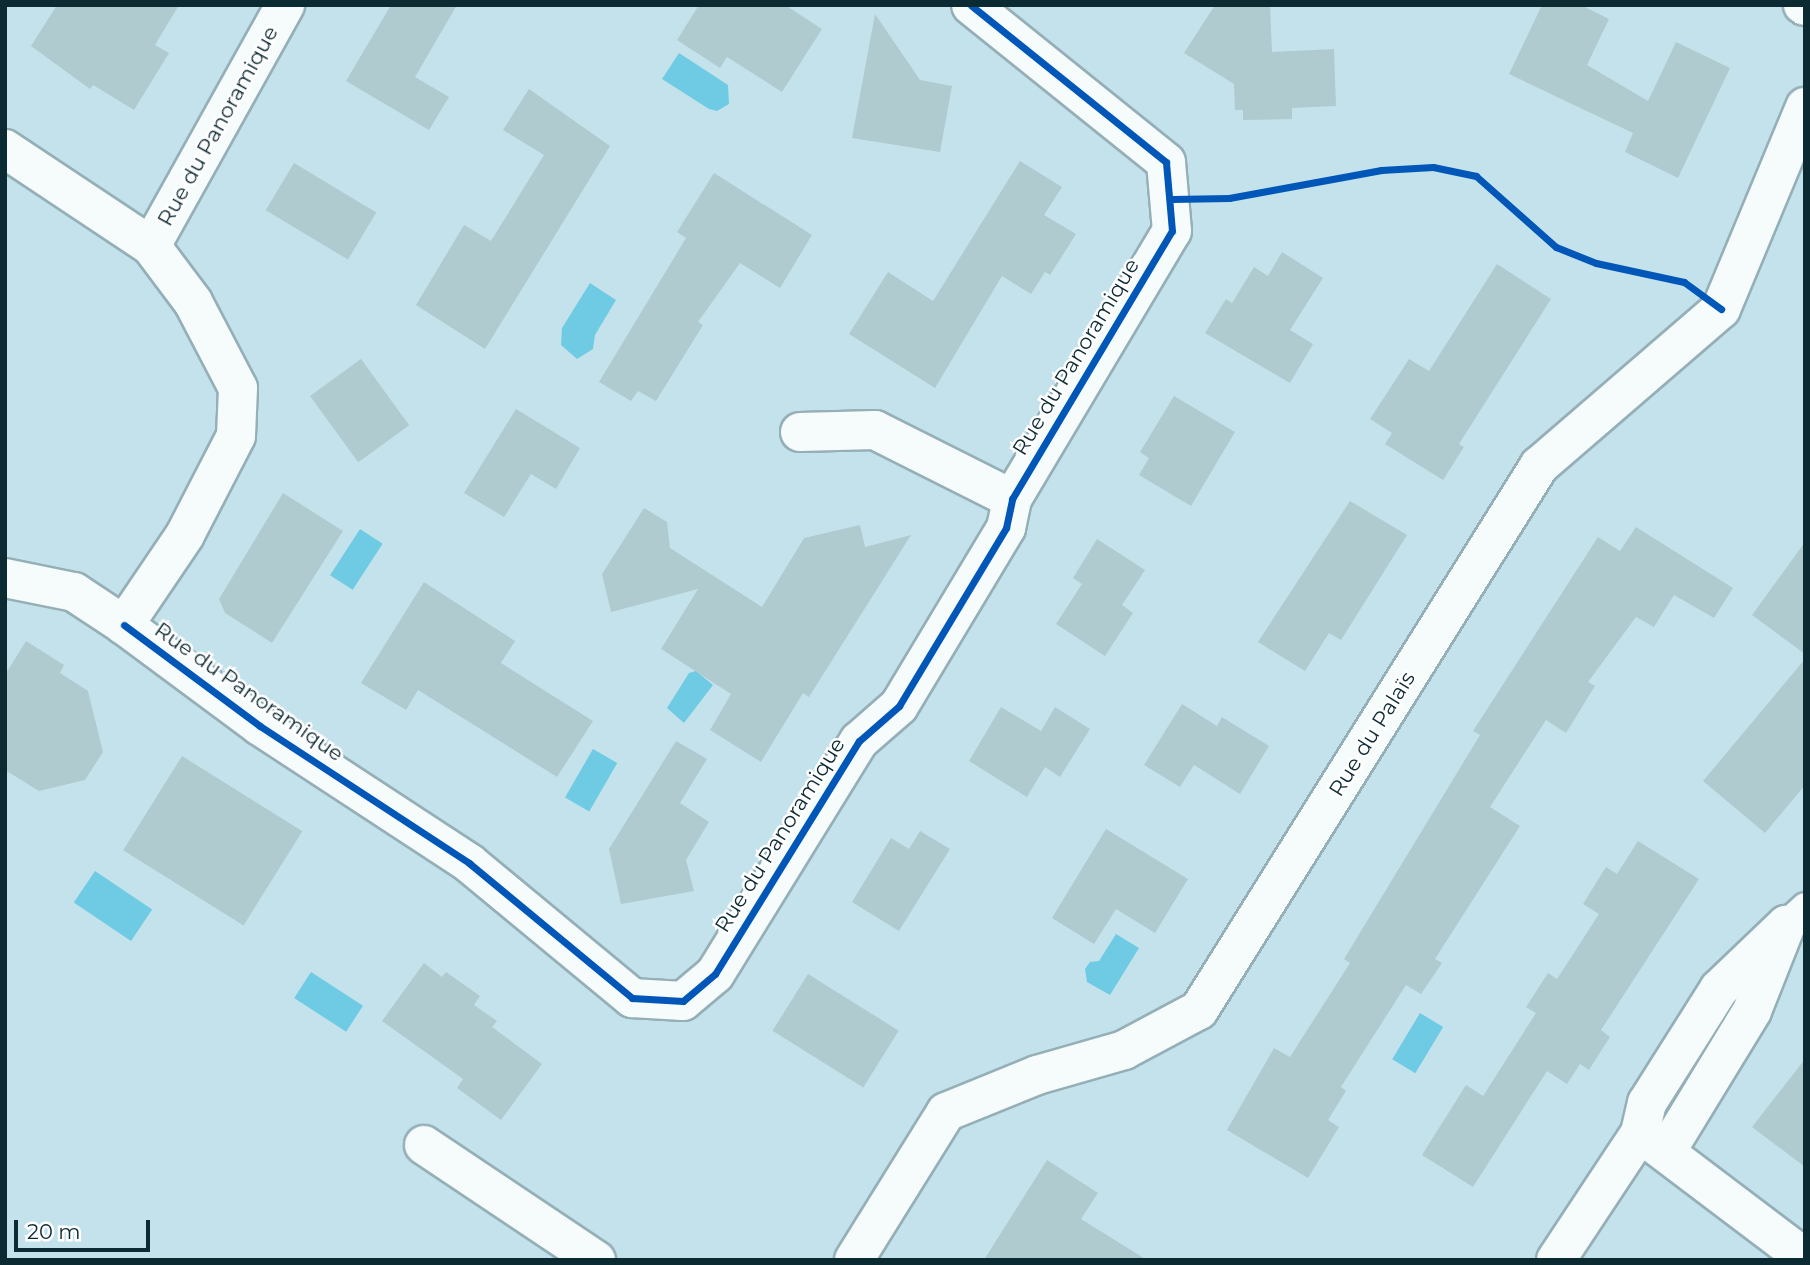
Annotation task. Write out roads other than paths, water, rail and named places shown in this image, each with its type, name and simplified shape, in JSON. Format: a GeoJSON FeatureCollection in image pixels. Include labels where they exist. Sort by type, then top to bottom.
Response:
{"type":"FeatureCollection","features":[{"type":"Feature","properties":{"kind":"street","name":"Rue du Panoramique"},"geometry":{"type":"LineString","coordinates":[[151,246],[285,5]]}},
{"type":"Feature","properties":{"kind":"street","name":"Rue du Panoramique"},"geometry":{"type":"LineString","coordinates":[[5,578],[74,592],[124,625],[260,726],[469,863],[632,998],[683,1002],[715,974],[859,741],[899,706],[1006,528],[1012,499],[1172,231],[1172,199],[1166,162],[971,5]]}},
{"type":"Feature","properties":{"kind":"street","name":"Rue du Palaïs"},"geometry":{"type":"LineString","coordinates":[[853,1260],[946,1112],[1037,1074],[1124,1050],[1199,1010],[1539,466],[1721,309],[1805,107]]}},
{"type":"Feature","properties":{"kind":"street","name":"Rue du Panoramique"},"geometry":{"type":"LineString","coordinates":[[5,149],[151,246],[193,302],[238,388],[236,436],[185,535],[124,625]]}},
{"type":"Feature","properties":{"kind":"street"},"geometry":{"type":"LineString","coordinates":[[800,432],[875,430],[1012,499]]}},
{"type":"Feature","properties":{"kind":"street"},"geometry":{"type":"LineString","coordinates":[[1556,1260],[1653,1143],[1752,1011],[1796,916]]}},
{"type":"Feature","properties":{"kind":"street"},"geometry":{"type":"LineString","coordinates":[[1653,1143],[1805,1258]]}},
{"type":"Feature","properties":{"kind":"street"},"geometry":{"type":"LineString","coordinates":[[425,1145],[596,1260]]}},
{"type":"Feature","properties":{"kind":"water"},"geometry":{"type":"Polygon","coordinates":[[[679,53],[728,85],[729,104],[717,111],[709,109],[662,79],[679,53]]]}},
{"type":"Feature","properties":{"kind":"water"},"geometry":{"type":"Polygon","coordinates":[[[590,283],[616,300],[595,335],[593,349],[577,359],[561,345],[562,328],[590,283]]]}},
{"type":"Feature","properties":{"kind":"water"},"geometry":{"type":"Polygon","coordinates":[[[360,529],[383,544],[353,590],[330,575],[360,529]]]}},
{"type":"Feature","properties":{"kind":"water"},"geometry":{"type":"Polygon","coordinates":[[[696,671],[713,685],[684,723],[667,708],[689,673],[696,671]]]}},
{"type":"Feature","properties":{"kind":"water"},"geometry":{"type":"Polygon","coordinates":[[[593,749],[617,763],[589,811],[565,797],[593,749]]]}},
{"type":"Feature","properties":{"kind":"water"},"geometry":{"type":"Polygon","coordinates":[[[95,871],[152,910],[131,941],[74,903],[95,871]]]}},
{"type":"Feature","properties":{"kind":"water"},"geometry":{"type":"Polygon","coordinates":[[[1116,934],[1139,948],[1110,995],[1087,982],[1085,969],[1090,962],[1099,961],[1116,934]]]}},
{"type":"Feature","properties":{"kind":"water"},"geometry":{"type":"Polygon","coordinates":[[[311,972],[363,1006],[346,1032],[294,998],[311,972]]]}},
{"type":"Feature","properties":{"kind":"water"},"geometry":{"type":"Polygon","coordinates":[[[1420,1013],[1443,1027],[1415,1073],[1392,1059],[1420,1013]]]}}]}
